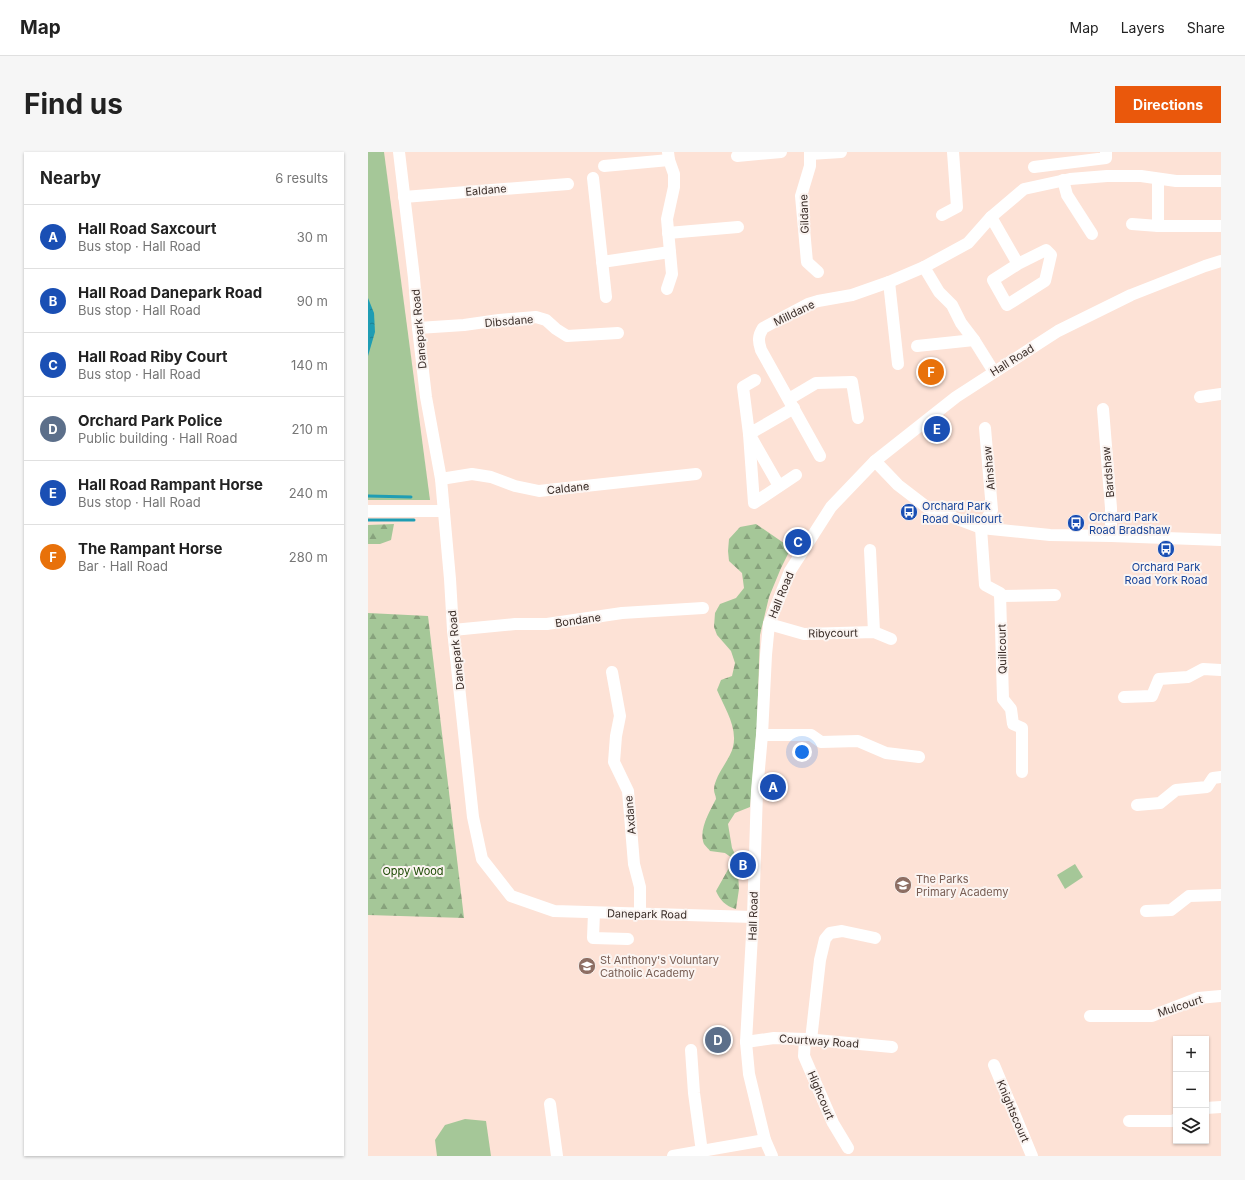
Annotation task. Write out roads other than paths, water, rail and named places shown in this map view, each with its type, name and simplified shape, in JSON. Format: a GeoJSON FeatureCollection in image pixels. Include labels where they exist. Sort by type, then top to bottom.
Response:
{"type":"FeatureCollection","features":[{"type":"Feature","properties":{"kind":"street","name":"Danepark Road"},"geometry":{"type":"LineString","coordinates":[[399,152],[426,397],[441,478],[453,630],[474,817],[482,859],[511,896],[554,911],[753,917]]}},
{"type":"Feature","properties":{"kind":"street"},"geometry":{"type":"LineString","coordinates":[[737,156],[781,152]]}},
{"type":"Feature","properties":{"kind":"street"},"geometry":{"type":"LineString","coordinates":[[810,153],[842,152]]}},
{"type":"Feature","properties":{"kind":"street"},"geometry":{"type":"LineString","coordinates":[[942,215],[957,207],[953,152]]}},
{"type":"Feature","properties":{"kind":"street","name":"Gildane"},"geometry":{"type":"LineString","coordinates":[[810,153],[810,166],[801,196],[807,262],[818,272]]}},
{"type":"Feature","properties":{"kind":"street"},"geometry":{"type":"LineString","coordinates":[[1034,167],[1106,155]]}},
{"type":"Feature","properties":{"kind":"street"},"geometry":{"type":"LineString","coordinates":[[604,166],[668,156],[674,174],[674,187],[667,220],[672,274],[667,289]]}},
{"type":"Feature","properties":{"kind":"street","name":"Milldane"},"geometry":{"type":"LineString","coordinates":[[820,456],[761,350],[758,341],[759,334],[763,328],[808,304],[852,295],[889,282],[924,267],[968,243],[991,217],[1024,189],[1063,180],[1107,176],[1141,176],[1176,181],[1221,181]]}},
{"type":"Feature","properties":{"kind":"street"},"geometry":{"type":"LineString","coordinates":[[593,178],[606,297]]}},
{"type":"Feature","properties":{"kind":"street"},"geometry":{"type":"LineString","coordinates":[[1158,179],[1158,226]]}},
{"type":"Feature","properties":{"kind":"street"},"geometry":{"type":"LineString","coordinates":[[1063,180],[1067,195],[1092,234]]}},
{"type":"Feature","properties":{"kind":"street","name":"Ealdane"},"geometry":{"type":"LineString","coordinates":[[404,197],[568,184]]}},
{"type":"Feature","properties":{"kind":"street"},"geometry":{"type":"LineString","coordinates":[[991,217],[1018,264]]}},
{"type":"Feature","properties":{"kind":"street"},"geometry":{"type":"LineString","coordinates":[[1132,224],[1158,226],[1221,226]]}},
{"type":"Feature","properties":{"kind":"street"},"geometry":{"type":"LineString","coordinates":[[668,233],[738,227]]}},
{"type":"Feature","properties":{"kind":"street"},"geometry":{"type":"LineString","coordinates":[[1046,250],[1051,255],[1046,281],[1006,305],[993,280],[1018,264],[1046,250]]}},
{"type":"Feature","properties":{"kind":"street"},"geometry":{"type":"LineString","coordinates":[[602,262],[670,252]]}},
{"type":"Feature","properties":{"kind":"street","name":"Hall Road"},"geometry":{"type":"LineString","coordinates":[[772,1156],[765,1140],[749,1074],[746,1042],[753,917],[757,792],[762,735],[766,655],[769,624],[790,571],[831,507],[875,461],[956,397],[1058,331],[1131,295],[1221,261]]}},
{"type":"Feature","properties":{"kind":"street"},"geometry":{"type":"LineString","coordinates":[[924,267],[939,292],[952,305],[961,323],[974,340],[994,372]]}},
{"type":"Feature","properties":{"kind":"street"},"geometry":{"type":"LineString","coordinates":[[889,282],[898,364]]}},
{"type":"Feature","properties":{"kind":"street","name":"Dibsdane"},"geometry":{"type":"LineString","coordinates":[[418,328],[464,325],[536,317],[546,320],[556,330],[566,336],[618,333]]}},
{"type":"Feature","properties":{"kind":"street"},"geometry":{"type":"LineString","coordinates":[[917,346],[974,340]]}},
{"type":"Feature","properties":{"kind":"street"},"geometry":{"type":"LineString","coordinates":[[755,380],[743,387],[749,434],[754,503],[796,475]]}},
{"type":"Feature","properties":{"kind":"street"},"geometry":{"type":"LineString","coordinates":[[749,434],[791,404],[816,383],[852,382],[858,418]]}},
{"type":"Feature","properties":{"kind":"street"},"geometry":{"type":"LineString","coordinates":[[1200,397],[1221,394]]}},
{"type":"Feature","properties":{"kind":"street","name":"Bardshaw"},"geometry":{"type":"LineString","coordinates":[[1103,408],[1111,508],[1111,536]]}},
{"type":"Feature","properties":{"kind":"street","name":"Ainshaw"},"geometry":{"type":"LineString","coordinates":[[981,528],[992,510],[985,428]]}},
{"type":"Feature","properties":{"kind":"street"},"geometry":{"type":"LineString","coordinates":[[749,434],[779,486]]}},
{"type":"Feature","properties":{"kind":"street"},"geometry":{"type":"LineString","coordinates":[[875,461],[898,485],[928,508],[981,528],[1050,536],[1111,536],[1221,540]]}},
{"type":"Feature","properties":{"kind":"street","name":"Caldane"},"geometry":{"type":"LineString","coordinates":[[441,478],[472,474],[491,477],[515,486],[539,491],[696,474]]}},
{"type":"Feature","properties":{"kind":"street"},"geometry":{"type":"LineString","coordinates":[[368,511],[444,511]]}},
{"type":"Feature","properties":{"kind":"street"},"geometry":{"type":"LineString","coordinates":[[981,528],[984,585],[1000,593],[1000,596],[1055,594]]}},
{"type":"Feature","properties":{"kind":"street","name":"Ribycourt"},"geometry":{"type":"LineString","coordinates":[[870,550],[874,632]]}},
{"type":"Feature","properties":{"kind":"street","name":"Quillcourt"},"geometry":{"type":"LineString","coordinates":[[1000,596],[1003,698],[1012,709],[1013,724],[1022,728],[1022,772]]}},
{"type":"Feature","properties":{"kind":"street","name":"Bondane"},"geometry":{"type":"LineString","coordinates":[[453,630],[515,624],[553,624],[622,613],[702,608]]}},
{"type":"Feature","properties":{"kind":"street","name":"Ribycourt"},"geometry":{"type":"LineString","coordinates":[[769,624],[804,634],[874,632],[891,639]]}},
{"type":"Feature","properties":{"kind":"street"},"geometry":{"type":"LineString","coordinates":[[1124,697],[1152,696],[1159,679],[1188,677],[1204,669],[1221,670]]}},
{"type":"Feature","properties":{"kind":"street","name":"Axdane"},"geometry":{"type":"LineString","coordinates":[[612,672],[620,716],[616,736],[614,762],[628,791],[634,864],[640,887],[640,914]]}},
{"type":"Feature","properties":{"kind":"street"},"geometry":{"type":"LineString","coordinates":[[762,735],[811,735],[821,742],[858,741],[886,753],[919,757]]}},
{"type":"Feature","properties":{"kind":"street"},"geometry":{"type":"LineString","coordinates":[[1137,805],[1160,803],[1176,790],[1207,787],[1213,778],[1221,777]]}},
{"type":"Feature","properties":{"kind":"street"},"geometry":{"type":"LineString","coordinates":[[1146,911],[1171,910],[1189,896],[1221,895]]}},
{"type":"Feature","properties":{"kind":"street"},"geometry":{"type":"LineString","coordinates":[[594,913],[593,938],[628,939]]}},
{"type":"Feature","properties":{"kind":"street","name":"Highcourt"},"geometry":{"type":"LineString","coordinates":[[848,1148],[833,1123],[804,1056],[820,960],[825,939],[830,933],[842,931],[875,938]]}},
{"type":"Feature","properties":{"kind":"street","name":"Mulcourt"},"geometry":{"type":"LineString","coordinates":[[1090,1016],[1152,1016],[1198,998],[1221,996]]}},
{"type":"Feature","properties":{"kind":"street","name":"Courtway Road"},"geometry":{"type":"LineString","coordinates":[[746,1042],[774,1038],[808,1039],[892,1048]]}},
{"type":"Feature","properties":{"kind":"street"},"geometry":{"type":"LineString","coordinates":[[691,1050],[694,1093],[702,1152]]}},
{"type":"Feature","properties":{"kind":"street","name":"Knightscourt"},"geometry":{"type":"LineString","coordinates":[[994,1065],[1032,1156]]}},
{"type":"Feature","properties":{"kind":"street"},"geometry":{"type":"LineString","coordinates":[[550,1104],[557,1156]]}},
{"type":"Feature","properties":{"kind":"street"},"geometry":{"type":"LineString","coordinates":[[1209,1108],[1221,1107]]}},
{"type":"Feature","properties":{"kind":"street"},"geometry":{"type":"LineString","coordinates":[[1129,1121],[1173,1120]]}},
{"type":"Feature","properties":{"kind":"street"},"geometry":{"type":"LineString","coordinates":[[672,1156],[702,1152],[716,1153],[765,1140]]}},
{"type":"Feature","properties":{"kind":"water"},"geometry":{"type":"Polygon","coordinates":[[[368,298],[374,313],[375,332],[368,356],[368,298]]]}},
{"type":"Feature","properties":{"kind":"waterway"},"geometry":{"type":"LineString","coordinates":[[368,496],[411,497]]}},
{"type":"Feature","properties":{"kind":"waterway"},"geometry":{"type":"LineString","coordinates":[[368,520],[414,520]]}},
{"type":"Feature","properties":{"kind":"place","name":"The Rampant Horse"},"geometry":{"type":"Point","coordinates":[931,372]}},
{"type":"Feature","properties":{"kind":"place","name":"Hall Road Rampant Horse"},"geometry":{"type":"Point","coordinates":[937,429]}},
{"type":"Feature","properties":{"kind":"place","name":"Orchard Park Road Quillcourt"},"geometry":{"type":"Point","coordinates":[909,512]}},
{"type":"Feature","properties":{"kind":"place","name":"Orchard Park Road Bradshaw"},"geometry":{"type":"Point","coordinates":[1076,523]}},
{"type":"Feature","properties":{"kind":"place","name":"Hall Road Riby Court"},"geometry":{"type":"Point","coordinates":[798,542]}},
{"type":"Feature","properties":{"kind":"place","name":"Orchard Park Road York Road"},"geometry":{"type":"Point","coordinates":[1166,549]}},
{"type":"Feature","properties":{"kind":"place","name":"Hall Road Saxcourt"},"geometry":{"type":"Point","coordinates":[773,787]}},
{"type":"Feature","properties":{"kind":"place","name":"Hall Road Danepark Road"},"geometry":{"type":"Point","coordinates":[743,865]}},
{"type":"Feature","properties":{"kind":"place","name":"The Parks Primary Academy"},"geometry":{"type":"Point","coordinates":[903,885]}},
{"type":"Feature","properties":{"kind":"place","name":"St Anthony's Voluntary Catholic Academy"},"geometry":{"type":"Point","coordinates":[587,966]}},
{"type":"Feature","properties":{"kind":"place","name":"Orchard Park Police"},"geometry":{"type":"Point","coordinates":[718,1040]}},
{"type":"Feature","properties":{"kind":"park label","name":"Oppy Wood"},"geometry":{"type":"Point","coordinates":[413,871]}}]}
